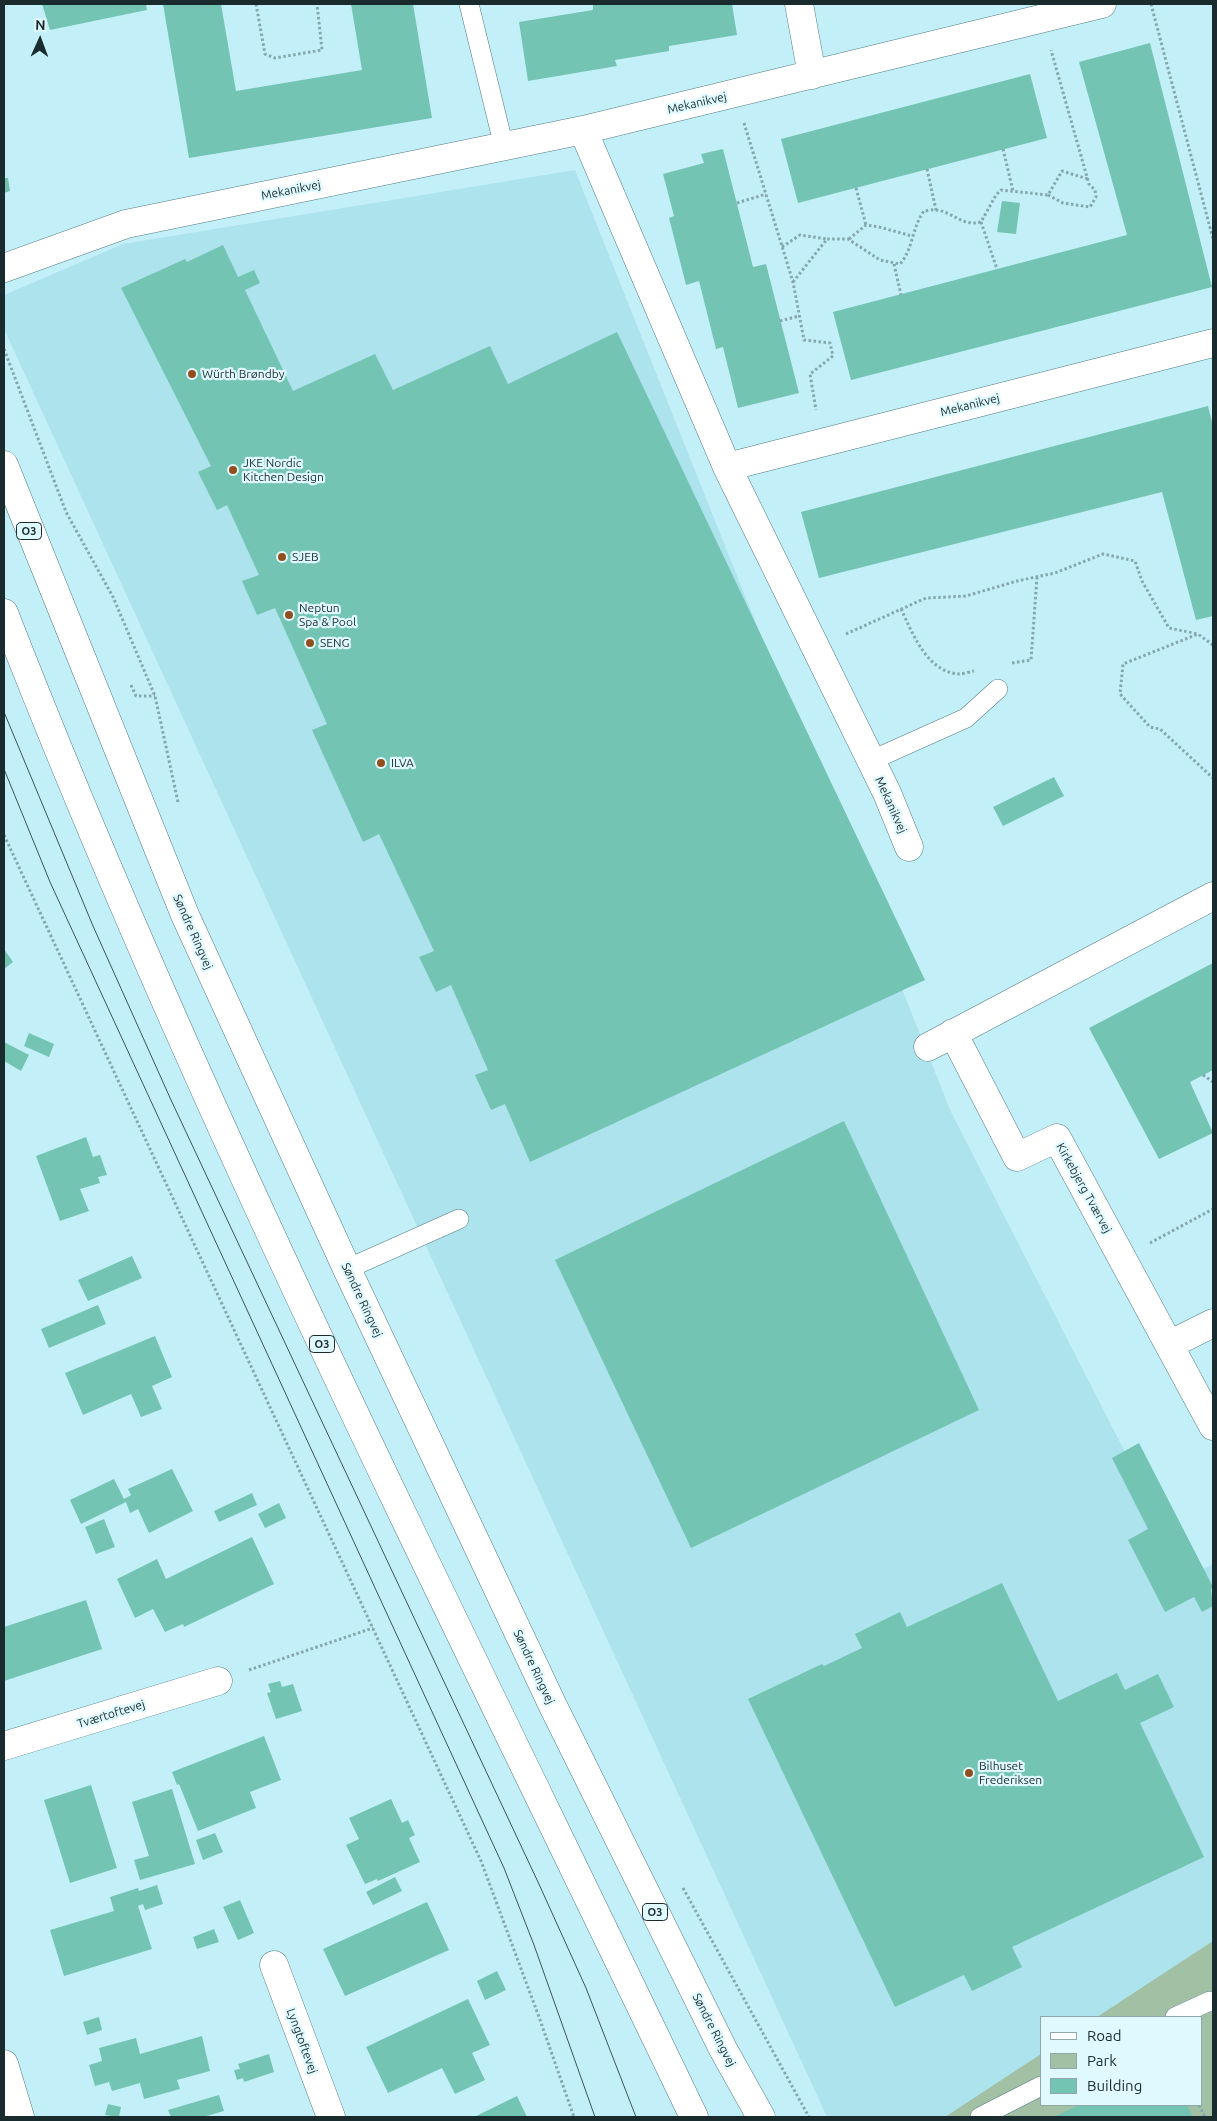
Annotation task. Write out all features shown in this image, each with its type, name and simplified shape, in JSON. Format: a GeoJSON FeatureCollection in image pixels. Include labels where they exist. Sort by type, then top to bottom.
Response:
{"type":"FeatureCollection","features":[{"type":"Feature","properties":{"kind":"street"},"geometry":{"type":"LineString","coordinates":[[799,4],[812,75]]}},
{"type":"Feature","properties":{"kind":"street","name":"Mekanikvej"},"geometry":{"type":"LineString","coordinates":[[4,268],[126,224],[582,130],[1102,4]]}},
{"type":"Feature","properties":{"kind":"street","name":"Mekanikvej"},"geometry":{"type":"LineString","coordinates":[[582,130],[727,467],[870,761],[909,847]]}},
{"type":"Feature","properties":{"kind":"street","name":"Mekanikvej"},"geometry":{"type":"LineString","coordinates":[[727,467],[1213,343]]}},
{"type":"Feature","properties":{"kind":"street","name":"Søndre Ringvej"},"geometry":{"type":"LineString","coordinates":[[4,465],[185,915],[347,1269],[553,1706],[723,2049],[760,2117]]}},
{"type":"Feature","properties":{"kind":"street","name":"O3"},"geometry":{"type":"LineString","coordinates":[[4,613],[46,722],[156,984],[300,1297],[694,2117]]}},
{"type":"Feature","properties":{"kind":"street"},"geometry":{"type":"LineString","coordinates":[[928,1046],[1213,896]]}},
{"type":"Feature","properties":{"kind":"street","name":"Kirkebjerg Tværvej"},"geometry":{"type":"LineString","coordinates":[[953,1033],[1016,1157],[1057,1138],[1213,1426]]}},
{"type":"Feature","properties":{"kind":"street"},"geometry":{"type":"LineString","coordinates":[[1169,1345],[1213,1323]]}},
{"type":"Feature","properties":{"kind":"street","name":"Tværtoftevej"},"geometry":{"type":"LineString","coordinates":[[4,1746],[218,1681]]}},
{"type":"Feature","properties":{"kind":"street","name":"Lyngtoftevej"},"geometry":{"type":"LineString","coordinates":[[274,1964],[330,2117]]}},
{"type":"Feature","properties":{"kind":"street"},"geometry":{"type":"LineString","coordinates":[[4,2064],[20,2117]]}},
{"type":"Feature","properties":{"kind":"lane"},"geometry":{"type":"LineString","coordinates":[[470,4],[504,147]]}},
{"type":"Feature","properties":{"kind":"lane"},"geometry":{"type":"LineString","coordinates":[[870,761],[966,718],[998,689]]}},
{"type":"Feature","properties":{"kind":"lane"},"geometry":{"type":"LineString","coordinates":[[347,1269],[459,1219]]}},
{"type":"Feature","properties":{"kind":"lane"},"geometry":{"type":"LineString","coordinates":[[1177,2016],[1210,2001],[1213,2002]]}},
{"type":"Feature","properties":{"kind":"lane"},"geometry":{"type":"LineString","coordinates":[[980,2117],[1040,2087]]}},
{"type":"Feature","properties":{"kind":"path"},"geometry":{"type":"LineString","coordinates":[[256,4],[265,54],[275,58],[322,50],[317,4]]}},
{"type":"Feature","properties":{"kind":"path"},"geometry":{"type":"LineString","coordinates":[[1151,4],[1213,240]]}},
{"type":"Feature","properties":{"kind":"path"},"geometry":{"type":"LineString","coordinates":[[997,269],[981,222],[996,195],[1001,190],[1048,195],[1063,203],[1090,207],[1096,197],[1088,179],[1041,18]]}},
{"type":"Feature","properties":{"kind":"path"},"geometry":{"type":"LineString","coordinates":[[735,94],[793,282],[804,340],[830,343],[833,356],[810,374],[822,444]]}},
{"type":"Feature","properties":{"kind":"path"},"geometry":{"type":"LineString","coordinates":[[1003,149],[1013,191]]}},
{"type":"Feature","properties":{"kind":"path"},"geometry":{"type":"LineString","coordinates":[[927,169],[936,210]]}},
{"type":"Feature","properties":{"kind":"path"},"geometry":{"type":"LineString","coordinates":[[1048,195],[1062,171],[1088,179]]}},
{"type":"Feature","properties":{"kind":"path"},"geometry":{"type":"LineString","coordinates":[[856,188],[866,226]]}},
{"type":"Feature","properties":{"kind":"path"},"geometry":{"type":"LineString","coordinates":[[737,203],[766,194]]}},
{"type":"Feature","properties":{"kind":"path"},"geometry":{"type":"LineString","coordinates":[[782,247],[800,235],[827,239],[848,239],[880,260],[900,264],[905,258],[916,222],[924,211],[936,210],[966,223],[981,222]]}},
{"type":"Feature","properties":{"kind":"path"},"geometry":{"type":"LineString","coordinates":[[848,239],[866,226],[879,226],[912,236]]}},
{"type":"Feature","properties":{"kind":"path"},"geometry":{"type":"LineString","coordinates":[[793,282],[827,239]]}},
{"type":"Feature","properties":{"kind":"path"},"geometry":{"type":"LineString","coordinates":[[894,264],[901,295]]}},
{"type":"Feature","properties":{"kind":"path"},"geometry":{"type":"LineString","coordinates":[[780,321],[799,316]]}},
{"type":"Feature","properties":{"kind":"path"},"geometry":{"type":"LineString","coordinates":[[4,349],[66,512],[113,597],[155,696],[179,807]]}},
{"type":"Feature","properties":{"kind":"path"},"geometry":{"type":"LineString","coordinates":[[814,646],[863,628],[926,598],[966,596],[1055,573],[1103,554],[1135,561],[1142,580],[1169,628],[1198,634],[1213,645]]}},
{"type":"Feature","properties":{"kind":"path"},"geometry":{"type":"LineString","coordinates":[[1008,664],[1031,660],[1038,577]]}},
{"type":"Feature","properties":{"kind":"path"},"geometry":{"type":"LineString","coordinates":[[901,610],[914,637],[934,666],[959,674],[975,670]]}},
{"type":"Feature","properties":{"kind":"path"},"geometry":{"type":"LineString","coordinates":[[1198,634],[1123,664],[1120,694],[1150,727],[1160,729],[1213,778]]}},
{"type":"Feature","properties":{"kind":"path"},"geometry":{"type":"LineString","coordinates":[[128,680],[136,696],[155,696]]}},
{"type":"Feature","properties":{"kind":"path"},"geometry":{"type":"LineString","coordinates":[[4,835],[374,1628],[480,1861],[540,2017],[574,2117]]}},
{"type":"Feature","properties":{"kind":"path"},"geometry":{"type":"LineString","coordinates":[[1203,1075],[1213,1082]]}},
{"type":"Feature","properties":{"kind":"path"},"geometry":{"type":"LineString","coordinates":[[1122,1258],[1213,1209]]}},
{"type":"Feature","properties":{"kind":"path"},"geometry":{"type":"LineString","coordinates":[[218,1681],[374,1628]]}},
{"type":"Feature","properties":{"kind":"path"},"geometry":{"type":"LineString","coordinates":[[682,1887],[809,2117]]}},
{"type":"Feature","properties":{"kind":"shaded area"},"geometry":{"type":"Polygon","coordinates":[[[575,170],[951,1112],[1189,1577],[1213,1564],[1213,2117],[827,2117],[4,329],[4,295],[123,244],[575,170]]]}},
{"type":"Feature","properties":{"kind":"green space"},"geometry":{"type":"Polygon","coordinates":[[[1213,1941],[1213,2117],[945,2117],[1040,2055],[1040,2106],[1202,2106],[1202,2016],[1099,2016],[1213,1941]]]}},
{"type":"Feature","properties":{"kind":"building"},"geometry":{"type":"Polygon","coordinates":[[[42,4],[146,4],[147,10],[50,30],[42,4]]]}},
{"type":"Feature","properties":{"kind":"building"},"geometry":{"type":"Polygon","coordinates":[[[163,4],[221,4],[236,91],[362,70],[351,4],[413,4],[432,118],[189,158],[163,4]]]}},
{"type":"Feature","properties":{"kind":"building"},"geometry":{"type":"Polygon","coordinates":[[[593,4],[732,4],[737,35],[669,46],[669,51],[615,60],[617,66],[528,81],[519,22],[593,10],[593,4]]]}},
{"type":"Feature","properties":{"kind":"building"},"geometry":{"type":"Polygon","coordinates":[[[1150,43],[1212,287],[851,380],[833,312],[1127,235],[1079,62],[1150,43]]]}},
{"type":"Feature","properties":{"kind":"building"},"geometry":{"type":"Polygon","coordinates":[[[1030,74],[1047,138],[798,203],[781,139],[1030,74]]]}},
{"type":"Feature","properties":{"kind":"building"},"geometry":{"type":"Polygon","coordinates":[[[723,149],[753,267],[766,264],[799,393],[738,408],[723,347],[716,349],[699,281],[686,285],[669,218],[674,216],[663,174],[704,163],[701,154],[723,149]]]}},
{"type":"Feature","properties":{"kind":"building"},"geometry":{"type":"Polygon","coordinates":[[[4,178],[8,178],[10,191],[4,193],[4,178]]]}},
{"type":"Feature","properties":{"kind":"building"},"geometry":{"type":"Polygon","coordinates":[[[1002,201],[1020,203],[1016,234],[997,232],[1002,201]]]}},
{"type":"Feature","properties":{"kind":"building"},"geometry":{"type":"Polygon","coordinates":[[[223,245],[238,277],[254,270],[260,283],[245,290],[293,391],[375,354],[393,390],[490,346],[508,384],[617,332],[925,980],[530,1162],[505,1104],[491,1110],[475,1075],[488,1070],[451,985],[436,992],[419,957],[434,951],[379,834],[363,842],[312,730],[327,724],[275,608],[257,615],[242,581],[259,575],[227,505],[217,510],[198,472],[211,466],[121,288],[185,259],[187,262],[223,245]]]}},
{"type":"Feature","properties":{"kind":"building"},"geometry":{"type":"Polygon","coordinates":[[[1208,406],[1213,426],[1213,616],[1196,620],[1162,492],[819,578],[801,512],[1208,406]]]}},
{"type":"Feature","properties":{"kind":"building"},"geometry":{"type":"Polygon","coordinates":[[[1054,777],[1064,796],[1003,826],[993,807],[1054,777]]]}},
{"type":"Feature","properties":{"kind":"building"},"geometry":{"type":"Polygon","coordinates":[[[4,949],[13,962],[4,969],[4,949]]]}},
{"type":"Feature","properties":{"kind":"building"},"geometry":{"type":"Polygon","coordinates":[[[1213,963],[1213,1070],[1190,1082],[1213,1133],[1159,1159],[1089,1028],[1213,963]]]}},
{"type":"Feature","properties":{"kind":"building"},"geometry":{"type":"Polygon","coordinates":[[[29,1033],[54,1044],[49,1057],[24,1046],[29,1033]]]}},
{"type":"Feature","properties":{"kind":"building"},"geometry":{"type":"Polygon","coordinates":[[[4,1042],[29,1055],[21,1071],[4,1061],[4,1042]]]}},
{"type":"Feature","properties":{"kind":"building"},"geometry":{"type":"Polygon","coordinates":[[[844,1121],[979,1410],[691,1548],[555,1260],[844,1121]]]}},
{"type":"Feature","properties":{"kind":"building"},"geometry":{"type":"Polygon","coordinates":[[[86,1137],[93,1157],[100,1155],[107,1175],[98,1177],[100,1183],[80,1189],[89,1211],[60,1221],[36,1156],[86,1137]]]}},
{"type":"Feature","properties":{"kind":"building"},"geometry":{"type":"Polygon","coordinates":[[[132,1256],[142,1278],[88,1301],[78,1280],[132,1256]]]}},
{"type":"Feature","properties":{"kind":"building"},"geometry":{"type":"Polygon","coordinates":[[[98,1305],[106,1324],[49,1348],[41,1329],[98,1305]]]}},
{"type":"Feature","properties":{"kind":"building"},"geometry":{"type":"Polygon","coordinates":[[[155,1336],[172,1377],[152,1386],[162,1409],[141,1417],[131,1394],[83,1415],[65,1373],[155,1336]]]}},
{"type":"Feature","properties":{"kind":"building"},"geometry":{"type":"Polygon","coordinates":[[[1139,1443],[1213,1587],[1211,1589],[1213,1606],[1202,1612],[1194,1597],[1165,1612],[1128,1540],[1148,1529],[1112,1458],[1139,1443]]]}},
{"type":"Feature","properties":{"kind":"building"},"geometry":{"type":"Polygon","coordinates":[[[172,1469],[193,1511],[149,1533],[138,1509],[130,1513],[126,1502],[81,1524],[70,1500],[114,1479],[124,1499],[131,1495],[128,1489],[172,1469]]]}},
{"type":"Feature","properties":{"kind":"building"},"geometry":{"type":"Polygon","coordinates":[[[252,1493],[257,1505],[219,1522],[214,1511],[252,1493]]]}},
{"type":"Feature","properties":{"kind":"building"},"geometry":{"type":"Polygon","coordinates":[[[279,1503],[286,1518],[265,1528],[258,1514],[279,1503]]]}},
{"type":"Feature","properties":{"kind":"building"},"geometry":{"type":"Polygon","coordinates":[[[104,1519],[115,1547],[96,1554],[85,1527],[104,1519]]]}},
{"type":"Feature","properties":{"kind":"building"},"geometry":{"type":"Polygon","coordinates":[[[252,1537],[274,1584],[184,1627],[183,1624],[165,1632],[153,1609],[135,1618],[117,1579],[157,1559],[166,1579],[252,1537]]]}},
{"type":"Feature","properties":{"kind":"building"},"geometry":{"type":"Polygon","coordinates":[[[1002,1583],[1058,1701],[1117,1673],[1125,1690],[1158,1674],[1174,1707],[1140,1723],[1204,1857],[1012,1947],[1022,1967],[972,1991],[964,1975],[895,2007],[748,1699],[822,1664],[824,1666],[862,1648],[855,1634],[900,1612],[907,1627],[1002,1583]]]}},
{"type":"Feature","properties":{"kind":"building"},"geometry":{"type":"Polygon","coordinates":[[[86,1600],[102,1649],[4,1681],[4,1627],[86,1600]]]}},
{"type":"Feature","properties":{"kind":"building"},"geometry":{"type":"Polygon","coordinates":[[[280,1681],[282,1687],[293,1684],[302,1711],[276,1719],[267,1693],[271,1692],[268,1684],[280,1681]]]}},
{"type":"Feature","properties":{"kind":"building"},"geometry":{"type":"Polygon","coordinates":[[[264,1736],[281,1780],[250,1792],[256,1808],[198,1831],[179,1784],[177,1785],[172,1772],[264,1736]]]}},
{"type":"Feature","properties":{"kind":"building"},"geometry":{"type":"Polygon","coordinates":[[[91,1785],[117,1868],[70,1883],[44,1800],[91,1785]]]}},
{"type":"Feature","properties":{"kind":"building"},"geometry":{"type":"Polygon","coordinates":[[[172,1789],[195,1864],[140,1880],[134,1860],[149,1856],[132,1802],[172,1789]]]}},
{"type":"Feature","properties":{"kind":"building"},"geometry":{"type":"Polygon","coordinates":[[[391,1799],[402,1823],[408,1820],[415,1835],[409,1838],[420,1862],[378,1881],[377,1879],[365,1884],[346,1845],[359,1839],[349,1818],[391,1799]]]}},
{"type":"Feature","properties":{"kind":"building"},"geometry":{"type":"Polygon","coordinates":[[[215,1833],[223,1852],[203,1860],[196,1840],[215,1833]]]}},
{"type":"Feature","properties":{"kind":"building"},"geometry":{"type":"Polygon","coordinates":[[[395,1877],[402,1891],[373,1905],[366,1892],[395,1877]]]}},
{"type":"Feature","properties":{"kind":"building"},"geometry":{"type":"Polygon","coordinates":[[[157,1885],[163,1904],[145,1910],[143,1904],[138,1906],[152,1949],[64,1976],[50,1930],[114,1911],[110,1897],[138,1888],[139,1891],[157,1885]]]}},
{"type":"Feature","properties":{"kind":"building"},"geometry":{"type":"Polygon","coordinates":[[[240,1900],[254,1933],[238,1940],[223,1907],[240,1900]]]}},
{"type":"Feature","properties":{"kind":"building"},"geometry":{"type":"Polygon","coordinates":[[[427,1902],[449,1950],[345,1996],[323,1949],[427,1902]]]}},
{"type":"Feature","properties":{"kind":"building"},"geometry":{"type":"Polygon","coordinates":[[[214,1929],[219,1942],[197,1949],[193,1937],[214,1929]]]}},
{"type":"Feature","properties":{"kind":"building"},"geometry":{"type":"Polygon","coordinates":[[[497,1971],[506,1990],[485,2000],[477,1981],[497,1971]]]}},
{"type":"Feature","properties":{"kind":"building"},"geometry":{"type":"Polygon","coordinates":[[[468,1999],[490,2045],[472,2053],[485,2080],[455,2094],[442,2068],[388,2093],[366,2047],[468,1999]]]}},
{"type":"Feature","properties":{"kind":"building"},"geometry":{"type":"Polygon","coordinates":[[[99,2017],[102,2030],[87,2035],[83,2022],[99,2017]]]}},
{"type":"Feature","properties":{"kind":"building"},"geometry":{"type":"Polygon","coordinates":[[[202,2036],[210,2071],[177,2080],[180,2089],[144,2099],[140,2083],[112,2091],[109,2082],[95,2086],[89,2065],[102,2061],[99,2048],[136,2038],[140,2054],[202,2036]]]}},
{"type":"Feature","properties":{"kind":"building"},"geometry":{"type":"Polygon","coordinates":[[[269,2054],[274,2072],[244,2082],[243,2078],[237,2080],[234,2070],[240,2069],[238,2064],[269,2054]]]}},
{"type":"Feature","properties":{"kind":"building"},"geometry":{"type":"Polygon","coordinates":[[[219,2095],[224,2111],[203,2117],[171,2117],[168,2110],[219,2095]]]}},
{"type":"Feature","properties":{"kind":"building"},"geometry":{"type":"Polygon","coordinates":[[[517,2096],[527,2117],[474,2117],[517,2096]]]}},
{"type":"Feature","properties":{"kind":"building"},"geometry":{"type":"Polygon","coordinates":[[[108,2104],[121,2107],[119,2117],[105,2115],[108,2104]]]}},
{"type":"Feature","properties":{"kind":"building"},"geometry":{"type":"Polygon","coordinates":[[[1077,2106],[1188,2106],[1193,2117],[1054,2117],[1077,2106]]]}},
{"type":"Feature","properties":{"kind":"tram line"},"geometry":{"type":"LineString","coordinates":[[4,712],[93,926],[171,1100],[586,1988],[636,2117]]}},
{"type":"Feature","properties":{"kind":"tram line"},"geometry":{"type":"LineString","coordinates":[[4,769],[50,882],[504,1868],[534,1945],[595,2117]]}},
{"type":"Feature","properties":{"kind":"place","name":"Würth Brøndby"},"geometry":{"type":"Point","coordinates":[192,374]}},
{"type":"Feature","properties":{"kind":"place","name":"JKE Nordic Kitchen Design"},"geometry":{"type":"Point","coordinates":[233,470]}},
{"type":"Feature","properties":{"kind":"place","name":"SJEB"},"geometry":{"type":"Point","coordinates":[282,557]}},
{"type":"Feature","properties":{"kind":"place","name":"Neptun Spa & Pool"},"geometry":{"type":"Point","coordinates":[289,615]}},
{"type":"Feature","properties":{"kind":"place","name":"SENG"},"geometry":{"type":"Point","coordinates":[310,643]}},
{"type":"Feature","properties":{"kind":"place","name":"ILVA"},"geometry":{"type":"Point","coordinates":[381,763]}},
{"type":"Feature","properties":{"kind":"place","name":"Bilhuset Frederiksen"},"geometry":{"type":"Point","coordinates":[969,1773]}}]}
